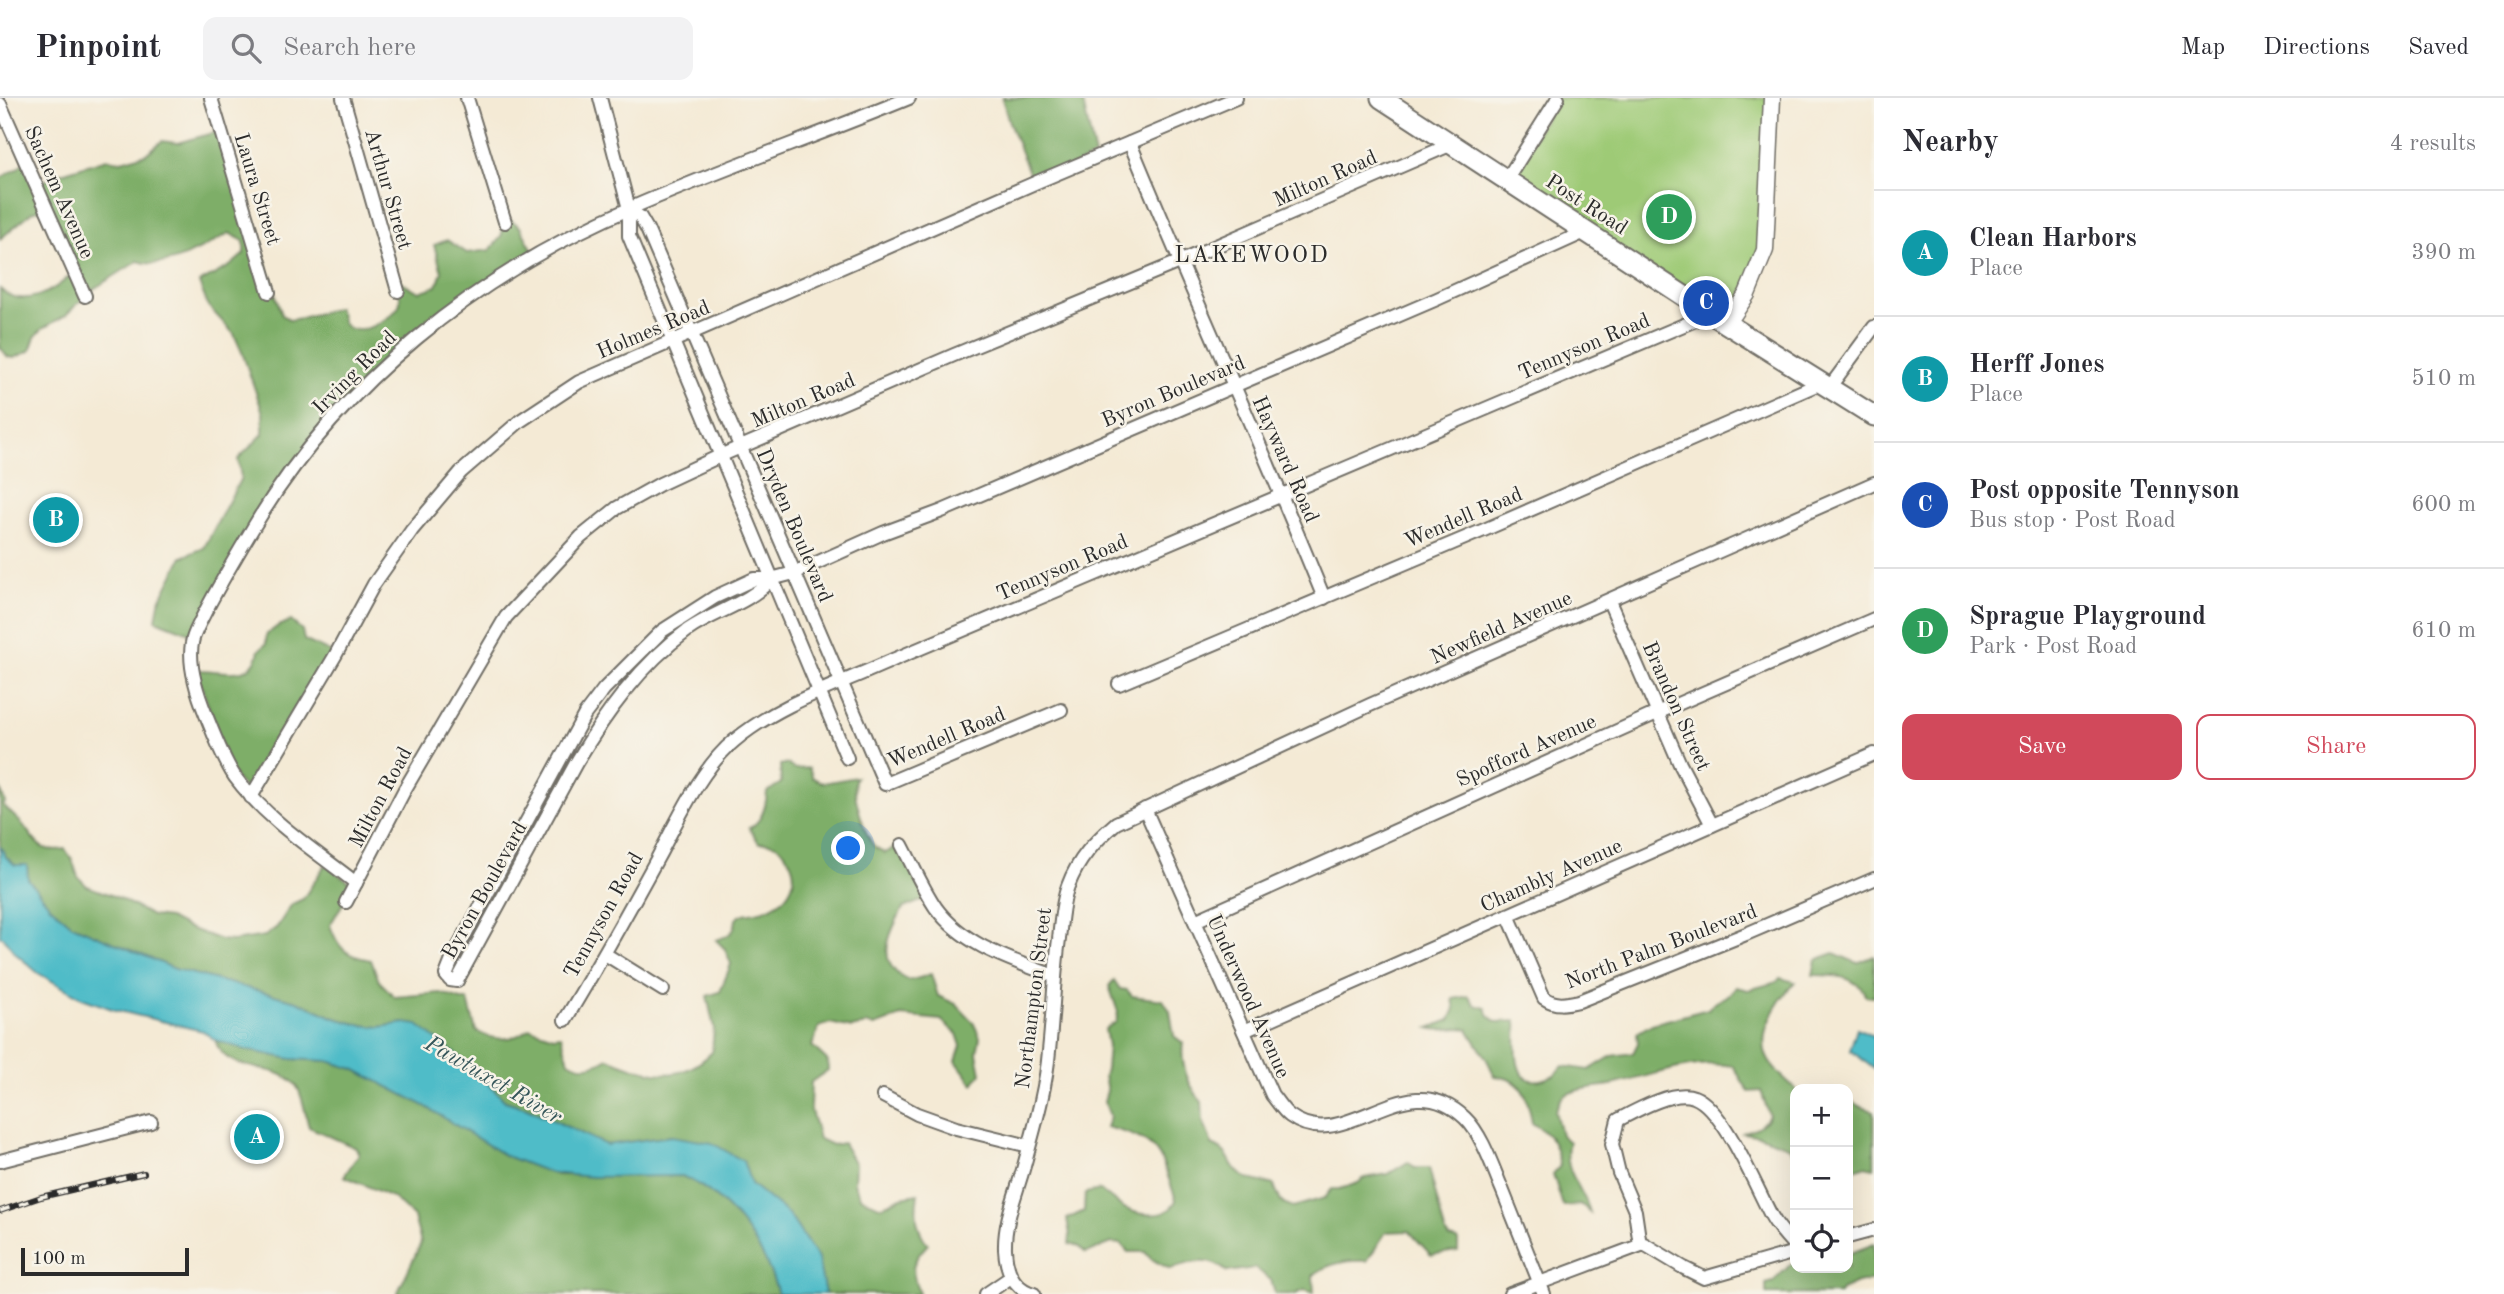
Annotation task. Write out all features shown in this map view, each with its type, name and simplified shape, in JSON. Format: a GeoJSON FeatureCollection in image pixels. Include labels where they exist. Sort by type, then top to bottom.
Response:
{"type":"FeatureCollection","features":[{"type":"Feature","properties":{"kind":"main road","name":"Post Road"},"geometry":{"type":"LineString","coordinates":[[1381,98],[1719,319],[1874,416]]}},
{"type":"Feature","properties":{"kind":"street","name":"Laura Street"},"geometry":{"type":"LineString","coordinates":[[211,98],[269,292]]}},
{"type":"Feature","properties":{"kind":"street","name":"Arthur Street"},"geometry":{"type":"LineString","coordinates":[[343,98],[398,291]]}},
{"type":"Feature","properties":{"kind":"street"},"geometry":{"type":"LineString","coordinates":[[467,98],[505,222]]}},
{"type":"Feature","properties":{"kind":"street","name":"Dryden Boulevard"},"geometry":{"type":"LineString","coordinates":[[600,98],[629,209],[629,236],[848,758]]}},
{"type":"Feature","properties":{"kind":"street","name":"Irving Road"},"geometry":{"type":"LineString","coordinates":[[356,883],[271,817],[233,774],[202,705],[192,670],[192,641],[215,591],[262,513],[308,449],[365,384],[426,329],[480,290],[537,256],[629,209],[909,98]]}},
{"type":"Feature","properties":{"kind":"street","name":"Holmes Road"},"geometry":{"type":"LineString","coordinates":[[251,797],[335,656],[374,584],[412,530],[461,472],[520,421],[579,382],[1236,98]]}},
{"type":"Feature","properties":{"kind":"street"},"geometry":{"type":"LineString","coordinates":[[1507,179],[1558,98]]}},
{"type":"Feature","properties":{"kind":"street"},"geometry":{"type":"LineString","coordinates":[[1719,319],[1747,293],[1765,250],[1772,98]]}},
{"type":"Feature","properties":{"kind":"street","name":"Sachem Avenue"},"geometry":{"type":"LineString","coordinates":[[0,104],[85,296]]}},
{"type":"Feature","properties":{"kind":"street","name":"Hayward Road"},"geometry":{"type":"LineString","coordinates":[[1130,143],[1324,597]]}},
{"type":"Feature","properties":{"kind":"street","name":"Milton Road"},"geometry":{"type":"LineString","coordinates":[[346,902],[411,778],[506,617],[581,537],[617,508],[722,455],[1452,144]]}},
{"type":"Feature","properties":{"kind":"street","name":"Dryden Boulevard"},"geometry":{"type":"LineString","coordinates":[[629,209],[640,217],[647,229],[885,784]]}},
{"type":"Feature","properties":{"kind":"street","name":"Byron Boulevard"},"geometry":{"type":"LineString","coordinates":[[771,579],[760,592],[690,629],[654,658],[625,691],[598,727],[559,794],[457,981],[450,979],[446,975],[454,955],[585,714],[613,680],[662,631],[715,597],[754,579],[771,579],[794,573],[1437,299],[1587,231]]}},
{"type":"Feature","properties":{"kind":"street","name":"Tennyson Road"},"geometry":{"type":"LineString","coordinates":[[565,1020],[605,954],[694,790],[731,743],[754,726],[820,692],[1109,567],[1719,319]]}},
{"type":"Feature","properties":{"kind":"street"},"geometry":{"type":"LineString","coordinates":[[1825,385],[1874,327]]}},
{"type":"Feature","properties":{"kind":"street","name":"Wendell Road"},"geometry":{"type":"LineString","coordinates":[[1119,684],[1825,385]]}},
{"type":"Feature","properties":{"kind":"street","name":"Newfield Avenue"},"geometry":{"type":"LineString","coordinates":[[1145,808],[1370,705],[1874,483]]}},
{"type":"Feature","properties":{"kind":"street","name":"Brandon Street"},"geometry":{"type":"LineString","coordinates":[[1609,601],[1680,764],[1712,825]]}},
{"type":"Feature","properties":{"kind":"street","name":"Spofford Avenue"},"geometry":{"type":"LineString","coordinates":[[1195,921],[1657,713],[1874,619]]}},
{"type":"Feature","properties":{"kind":"street"},"geometry":{"type":"LineString","coordinates":[[613,680],[625,691]]}},
{"type":"Feature","properties":{"kind":"street","name":"Wendell Road"},"geometry":{"type":"LineString","coordinates":[[885,784],[1061,710]]}},
{"type":"Feature","properties":{"kind":"street","name":"Chambly Avenue"},"geometry":{"type":"LineString","coordinates":[[1244,1031],[1874,754]]}},
{"type":"Feature","properties":{"kind":"street"},"geometry":{"type":"LineString","coordinates":[[546,786],[559,794]]}},
{"type":"Feature","properties":{"kind":"street","name":"Underwood Avenue"},"geometry":{"type":"LineString","coordinates":[[1145,808],[1272,1095],[1288,1115],[1303,1123],[1318,1126],[1354,1120],[1414,1097],[1432,1098],[1452,1108],[1467,1119],[1487,1152],[1542,1288]]}},
{"type":"Feature","properties":{"kind":"street","name":"Northampton Street"},"geometry":{"type":"LineString","coordinates":[[1012,1277],[1005,1248],[1007,1229],[1049,1054],[1054,975],[1068,886],[1088,848],[1116,822],[1145,808]]}},
{"type":"Feature","properties":{"kind":"street"},"geometry":{"type":"LineString","coordinates":[[902,845],[936,908],[952,926],[989,950],[1054,975]]}},
{"type":"Feature","properties":{"kind":"street","name":"North Palm Boulevard"},"geometry":{"type":"LineString","coordinates":[[1508,915],[1544,998],[1552,1003],[1563,1004],[1579,1001],[1746,934],[1874,879]]}},
{"type":"Feature","properties":{"kind":"street"},"geometry":{"type":"LineString","coordinates":[[605,954],[663,990]]}},
{"type":"Feature","properties":{"kind":"street"},"geometry":{"type":"LineString","coordinates":[[883,1096],[917,1114],[956,1128],[1029,1146]]}},
{"type":"Feature","properties":{"kind":"street"},"geometry":{"type":"LineString","coordinates":[[1640,1245],[1635,1211],[1619,1173],[1612,1144],[1618,1120],[1643,1106],[1675,1097],[1692,1096],[1711,1108],[1731,1139],[1772,1217],[1790,1240]]}},
{"type":"Feature","properties":{"kind":"street"},"geometry":{"type":"LineString","coordinates":[[0,1161],[151,1122]]}},
{"type":"Feature","properties":{"kind":"street"},"geometry":{"type":"LineString","coordinates":[[1853,1236],[1874,1230]]}},
{"type":"Feature","properties":{"kind":"street"},"geometry":{"type":"LineString","coordinates":[[1510,1294],[1542,1288],[1644,1244],[1704,1278],[1790,1253]]}},
{"type":"Feature","properties":{"kind":"street"},"geometry":{"type":"LineString","coordinates":[[986,1294],[1012,1277],[1023,1291],[1034,1294]]}},
{"type":"Feature","properties":{"kind":"green space"},"geometry":{"type":"Polygon","coordinates":[[[1002,98],[1082,98],[1095,156],[1033,183],[1002,98]]]}},
{"type":"Feature","properties":{"kind":"green space"},"geometry":{"type":"Polygon","coordinates":[[[1557,98],[1772,98],[1764,249],[1730,319],[1508,181],[1557,98]]]}},
{"type":"Feature","properties":{"kind":"green space"},"geometry":{"type":"Polygon","coordinates":[[[224,130],[282,315],[290,320],[338,308],[343,322],[349,328],[366,329],[384,321],[392,315],[400,302],[397,280],[419,292],[437,286],[442,272],[434,245],[447,240],[467,253],[490,250],[501,237],[506,216],[520,227],[535,254],[424,329],[305,449],[192,634],[156,620],[159,602],[182,557],[204,548],[241,478],[238,459],[263,434],[263,413],[242,352],[234,334],[208,306],[199,283],[230,266],[244,254],[244,241],[229,233],[173,260],[160,263],[138,261],[92,290],[66,315],[42,329],[35,337],[30,351],[14,358],[8,357],[0,347],[0,289],[19,298],[38,296],[48,292],[73,273],[44,208],[32,212],[0,239],[0,178],[24,162],[37,185],[58,174],[107,159],[121,161],[146,154],[162,141],[177,143],[224,130]]]}},
{"type":"Feature","properties":{"kind":"green space"},"geometry":{"type":"Polygon","coordinates":[[[291,621],[302,630],[304,640],[334,654],[250,794],[231,773],[196,670],[243,671],[256,660],[259,650],[266,644],[266,635],[291,621]]]}},
{"type":"Feature","properties":{"kind":"green space"},"geometry":{"type":"Polygon","coordinates":[[[788,764],[794,769],[809,768],[813,778],[823,783],[856,777],[857,802],[871,841],[885,853],[902,845],[929,898],[903,908],[887,948],[890,964],[907,980],[931,974],[938,996],[956,1004],[973,1022],[980,1037],[977,1053],[981,1073],[973,1084],[956,1061],[961,1046],[957,1034],[941,1020],[901,1016],[875,1026],[867,1024],[852,1028],[830,1023],[819,1027],[812,1046],[827,1060],[828,1070],[811,1082],[810,1107],[819,1139],[832,1145],[843,1143],[855,1164],[854,1183],[860,1197],[881,1207],[901,1197],[918,1194],[917,1220],[928,1244],[917,1257],[913,1267],[919,1294],[825,1294],[818,1259],[789,1215],[751,1184],[743,1161],[671,1136],[606,1145],[527,1108],[505,1101],[473,1068],[405,1023],[380,1027],[360,1025],[335,1018],[297,1001],[175,969],[72,925],[50,906],[28,879],[27,865],[15,865],[6,857],[0,846],[0,788],[5,803],[3,805],[22,823],[32,838],[40,846],[50,850],[65,849],[72,859],[78,877],[87,886],[119,898],[152,916],[169,918],[221,940],[233,941],[265,936],[277,927],[292,904],[303,899],[325,865],[354,885],[330,925],[336,940],[349,953],[371,960],[379,981],[395,997],[440,993],[468,1000],[476,1031],[490,1037],[503,1038],[517,1036],[530,1028],[554,1036],[561,1035],[569,1061],[579,1065],[594,1065],[608,1058],[636,1069],[663,1074],[675,1073],[700,1063],[712,1052],[714,1028],[707,996],[720,992],[731,964],[725,949],[716,940],[730,933],[736,919],[742,915],[775,905],[789,892],[792,884],[792,866],[784,852],[775,845],[759,843],[749,828],[757,822],[762,813],[767,792],[781,783],[780,765],[788,764]]]}},
{"type":"Feature","properties":{"kind":"green space"},"geometry":{"type":"Polygon","coordinates":[[[1834,953],[1857,963],[1874,956],[1874,997],[1866,996],[1857,984],[1850,980],[1813,975],[1816,960],[1834,953]]]}},
{"type":"Feature","properties":{"kind":"green space"},"geometry":{"type":"Polygon","coordinates":[[[1780,978],[1795,982],[1775,1008],[1764,1040],[1769,1061],[1791,1084],[1790,1149],[1761,1136],[1743,1133],[1761,1125],[1769,1115],[1761,1091],[1749,1092],[1733,1066],[1688,1066],[1574,1092],[1562,1098],[1555,1111],[1561,1135],[1569,1142],[1567,1152],[1570,1170],[1590,1212],[1582,1205],[1563,1206],[1553,1174],[1560,1166],[1557,1151],[1552,1140],[1532,1123],[1529,1105],[1518,1085],[1494,1076],[1468,1029],[1429,1028],[1450,1020],[1455,1009],[1453,999],[1469,996],[1475,1005],[1486,1008],[1489,1016],[1496,1022],[1516,1021],[1519,1068],[1530,1080],[1540,1080],[1553,1075],[1563,1066],[1589,1070],[1612,1056],[1633,1053],[1638,1043],[1637,1033],[1652,1024],[1708,1009],[1736,987],[1748,990],[1777,982],[1780,978]]]}},
{"type":"Feature","properties":{"kind":"green space"},"geometry":{"type":"Polygon","coordinates":[[[1114,980],[1120,989],[1127,990],[1132,996],[1163,1000],[1170,1011],[1174,1036],[1183,1043],[1186,1074],[1202,1101],[1203,1120],[1212,1145],[1227,1155],[1240,1174],[1274,1185],[1281,1202],[1293,1207],[1325,1198],[1332,1189],[1358,1183],[1364,1178],[1388,1174],[1408,1162],[1415,1168],[1429,1168],[1445,1232],[1450,1238],[1458,1240],[1458,1251],[1431,1255],[1409,1231],[1386,1232],[1367,1261],[1338,1263],[1313,1276],[1314,1293],[1305,1290],[1295,1294],[1275,1294],[1271,1280],[1255,1268],[1227,1272],[1214,1264],[1200,1262],[1170,1269],[1151,1259],[1145,1252],[1128,1252],[1121,1244],[1112,1243],[1086,1253],[1078,1246],[1069,1244],[1067,1219],[1084,1211],[1085,1193],[1100,1190],[1124,1208],[1146,1214],[1167,1211],[1176,1200],[1155,1150],[1137,1137],[1106,1127],[1110,1116],[1104,1101],[1107,1091],[1104,1076],[1108,1046],[1105,1029],[1116,1022],[1118,1012],[1109,986],[1114,980]]]}},
{"type":"Feature","properties":{"kind":"green space"},"geometry":{"type":"Polygon","coordinates":[[[215,1040],[247,1050],[291,1059],[328,1061],[354,1069],[425,1106],[506,1156],[557,1175],[682,1176],[715,1196],[742,1224],[764,1258],[778,1294],[397,1294],[421,1243],[414,1217],[392,1197],[344,1176],[359,1154],[356,1148],[309,1127],[302,1098],[295,1084],[274,1072],[229,1059],[221,1052],[215,1040]]]}},
{"type":"Feature","properties":{"kind":"green space"},"geometry":{"type":"Polygon","coordinates":[[[1853,1102],[1874,1111],[1874,1168],[1864,1166],[1853,1169],[1853,1102]]]}},
{"type":"Feature","properties":{"kind":"green space"},"geometry":{"type":"Polygon","coordinates":[[[1874,1244],[1874,1280],[1857,1283],[1841,1290],[1839,1294],[1766,1294],[1766,1284],[1773,1282],[1790,1265],[1790,1273],[1853,1273],[1853,1252],[1874,1244]]]}},
{"type":"Feature","properties":{"kind":"water"},"geometry":{"type":"Polygon","coordinates":[[[0,846],[6,857],[15,865],[27,865],[28,879],[50,906],[72,925],[175,969],[297,1001],[335,1018],[360,1025],[418,1025],[473,1068],[505,1101],[527,1108],[606,1145],[672,1136],[712,1143],[743,1161],[751,1184],[789,1215],[818,1259],[825,1294],[778,1294],[764,1258],[742,1224],[715,1196],[682,1176],[592,1177],[550,1173],[506,1156],[425,1106],[354,1069],[328,1061],[291,1059],[246,1050],[215,1040],[203,1031],[115,1010],[82,998],[38,973],[0,937],[0,846]]]}},
{"type":"Feature","properties":{"kind":"water"},"geometry":{"type":"Polygon","coordinates":[[[1857,1028],[1874,1036],[1874,1069],[1850,1050],[1857,1028]]]}},
{"type":"Feature","properties":{"kind":"railway"},"geometry":{"type":"LineString","coordinates":[[0,1211],[41,1197],[144,1173]]}},
{"type":"Feature","properties":{"kind":"place","name":"Sprague Playground"},"geometry":{"type":"Point","coordinates":[1669,217]}},
{"type":"Feature","properties":{"kind":"place","name":"Post opposite Tennyson"},"geometry":{"type":"Point","coordinates":[1706,303]}},
{"type":"Feature","properties":{"kind":"place","name":"Herff Jones"},"geometry":{"type":"Point","coordinates":[56,520]}},
{"type":"Feature","properties":{"kind":"place","name":"Clean Harbors"},"geometry":{"type":"Point","coordinates":[257,1137]}},
{"type":"Feature","properties":{"kind":"district","name":"LAKEWOOD"},"geometry":{"type":"Point","coordinates":[1252,254]}},
{"type":"Feature","properties":{"kind":"water label","name":"Pawtuxet River"},"geometry":{"type":"Point","coordinates":[494,1079]}}]}
